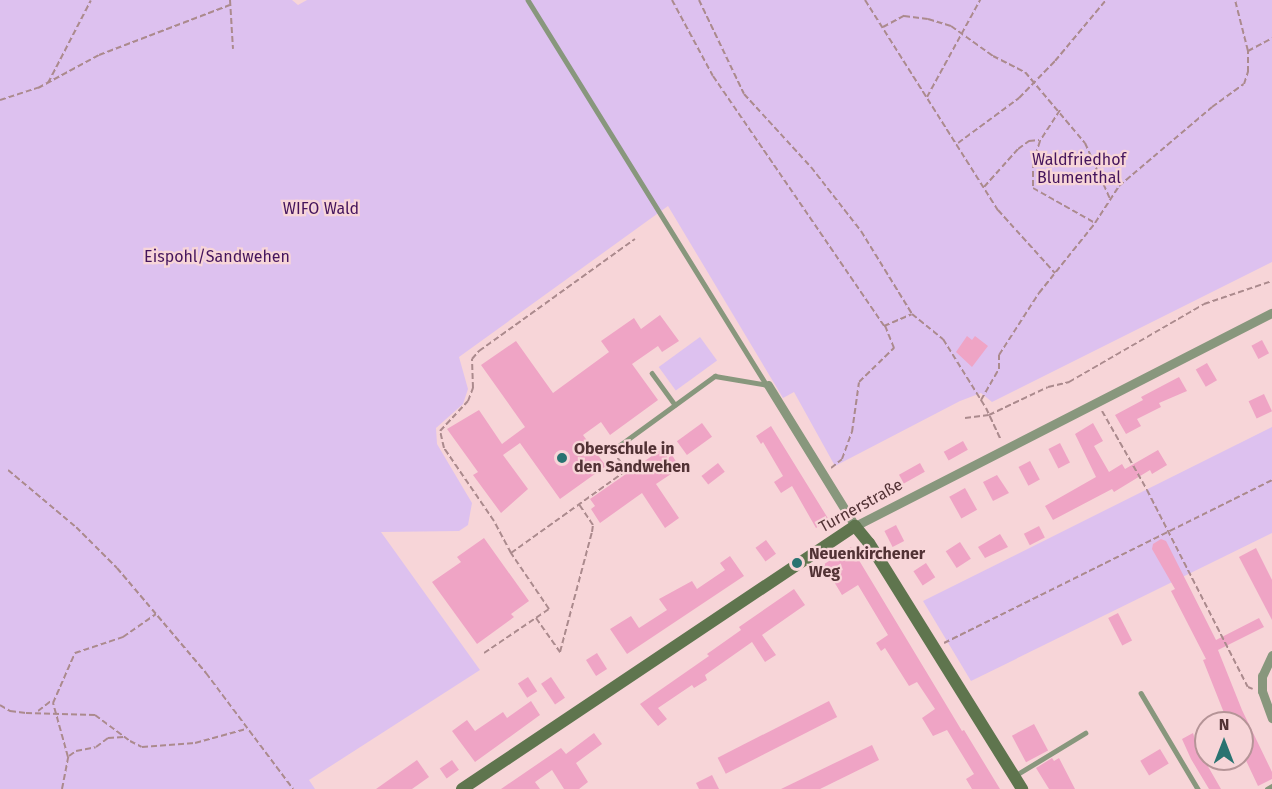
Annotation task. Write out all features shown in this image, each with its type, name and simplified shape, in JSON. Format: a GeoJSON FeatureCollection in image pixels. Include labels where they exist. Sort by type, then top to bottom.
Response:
{"type":"FeatureCollection","features":[{"type":"Feature","properties":{"kind":"street","name":"Turnerstraße"},"geometry":{"type":"LineString","coordinates":[[462,789],[855,525],[1272,313]]}},
{"type":"Feature","properties":{"kind":"street"},"geometry":{"type":"LineString","coordinates":[[768,385],[822,476],[869,543],[1022,789]]}},
{"type":"Feature","properties":{"kind":"street"},"geometry":{"type":"LineString","coordinates":[[1272,655],[1262,676],[1262,691],[1272,718]]}},
{"type":"Feature","properties":{"kind":"lane"},"geometry":{"type":"LineString","coordinates":[[528,0],[675,232],[768,385]]}},
{"type":"Feature","properties":{"kind":"lane"},"geometry":{"type":"LineString","coordinates":[[652,373],[675,405]]}},
{"type":"Feature","properties":{"kind":"lane"},"geometry":{"type":"LineString","coordinates":[[613,450],[715,376],[768,385]]}},
{"type":"Feature","properties":{"kind":"lane"},"geometry":{"type":"LineString","coordinates":[[1141,693],[1198,789]]}},
{"type":"Feature","properties":{"kind":"lane"},"geometry":{"type":"LineString","coordinates":[[1014,776],[1085,733]]}},
{"type":"Feature","properties":{"kind":"lane"},"geometry":{"type":"LineString","coordinates":[[1267,789],[1272,786]]}},
{"type":"Feature","properties":{"kind":"path"},"geometry":{"type":"LineString","coordinates":[[48,82],[91,0]]}},
{"type":"Feature","properties":{"kind":"path"},"geometry":{"type":"LineString","coordinates":[[230,0],[233,49]]}},
{"type":"Feature","properties":{"kind":"path"},"geometry":{"type":"LineString","coordinates":[[672,0],[713,76],[884,326],[894,348],[859,382],[852,432],[842,459],[822,476]]}},
{"type":"Feature","properties":{"kind":"path"},"geometry":{"type":"LineString","coordinates":[[699,0],[744,94],[811,167],[861,231],[912,314],[943,339],[981,400],[1005,448]]}},
{"type":"Feature","properties":{"kind":"path"},"geometry":{"type":"LineString","coordinates":[[865,0],[1012,229],[1055,273]]}},
{"type":"Feature","properties":{"kind":"path"},"geometry":{"type":"LineString","coordinates":[[927,97],[980,0]]}},
{"type":"Feature","properties":{"kind":"path"},"geometry":{"type":"LineString","coordinates":[[958,143],[1019,98],[1055,61],[1106,0]]}},
{"type":"Feature","properties":{"kind":"path"},"geometry":{"type":"LineString","coordinates":[[981,400],[999,369],[999,355],[1055,273],[1095,223],[1119,186],[1212,107],[1244,84],[1248,72],[1248,51],[1234,0]]}},
{"type":"Feature","properties":{"kind":"path"},"geometry":{"type":"LineString","coordinates":[[0,100],[48,82],[99,55],[230,5]]}},
{"type":"Feature","properties":{"kind":"path"},"geometry":{"type":"LineString","coordinates":[[883,27],[904,16],[928,19],[951,26],[993,56],[1025,72],[1035,80],[1085,142],[1110,200]]}},
{"type":"Feature","properties":{"kind":"path"},"geometry":{"type":"LineString","coordinates":[[1248,51],[1272,38]]}},
{"type":"Feature","properties":{"kind":"path"},"geometry":{"type":"LineString","coordinates":[[1060,110],[1040,141],[1034,162],[1034,188],[1095,223]]}},
{"type":"Feature","properties":{"kind":"path"},"geometry":{"type":"LineString","coordinates":[[984,187],[1018,149],[1029,141],[1040,141]]}},
{"type":"Feature","properties":{"kind":"path"},"geometry":{"type":"LineString","coordinates":[[484,653],[549,609],[511,553],[494,521],[444,448],[440,430],[468,401],[473,388],[472,359],[479,351],[635,239]]}},
{"type":"Feature","properties":{"kind":"path"},"geometry":{"type":"LineString","coordinates":[[965,418],[989,415],[1048,387],[1069,382],[1204,304],[1272,281]]}},
{"type":"Feature","properties":{"kind":"path"},"geometry":{"type":"LineString","coordinates":[[884,326],[912,314]]}},
{"type":"Feature","properties":{"kind":"path"},"geometry":{"type":"LineString","coordinates":[[1096,402],[1168,532],[1248,687],[1262,691]]}},
{"type":"Feature","properties":{"kind":"path"},"geometry":{"type":"LineString","coordinates":[[511,553],[627,470],[613,450]]}},
{"type":"Feature","properties":{"kind":"path"},"geometry":{"type":"LineString","coordinates":[[8,470],[76,527],[117,568],[206,673],[293,789]]}},
{"type":"Feature","properties":{"kind":"path"},"geometry":{"type":"LineString","coordinates":[[935,649],[1272,480]]}},
{"type":"Feature","properties":{"kind":"path"},"geometry":{"type":"LineString","coordinates":[[536,618],[560,652],[593,525],[579,504]]}},
{"type":"Feature","properties":{"kind":"path"},"geometry":{"type":"LineString","coordinates":[[62,789],[68,757],[63,735],[54,713],[54,698],[75,653],[123,637],[156,614]]}},
{"type":"Feature","properties":{"kind":"path"},"geometry":{"type":"LineString","coordinates":[[36,712],[54,698]]}},
{"type":"Feature","properties":{"kind":"path"},"geometry":{"type":"LineString","coordinates":[[0,705],[10,711],[95,715],[124,737],[142,747],[156,748],[195,743],[246,729]]}},
{"type":"Feature","properties":{"kind":"path"},"geometry":{"type":"LineString","coordinates":[[68,757],[76,751],[96,747],[108,738],[124,737]]}},
{"type":"Feature","properties":{"kind":"green space","name":"WIFO Wald"},"geometry":{"type":"Polygon","coordinates":[[[0,0],[292,0],[298,5],[307,0],[1272,0],[1272,262],[992,402],[981,393],[960,401],[835,466],[794,392],[783,398],[668,206],[459,357],[468,389],[463,404],[436,428],[437,444],[472,503],[468,525],[459,531],[381,532],[480,670],[309,780],[315,789],[0,789],[0,0]]]}},
{"type":"Feature","properties":{"kind":"green space"},"geometry":{"type":"Polygon","coordinates":[[[700,337],[717,360],[676,390],[659,367],[700,337]]]}},
{"type":"Feature","properties":{"kind":"green space"},"geometry":{"type":"Polygon","coordinates":[[[1272,427],[1272,533],[971,681],[923,601],[1272,427]]]}},
{"type":"Feature","properties":{"kind":"building"},"geometry":{"type":"Polygon","coordinates":[[[660,315],[679,341],[662,352],[658,346],[632,364],[658,400],[610,435],[601,422],[583,435],[606,466],[560,499],[520,443],[503,455],[528,489],[501,513],[473,475],[478,472],[447,429],[479,410],[502,444],[525,427],[481,365],[516,341],[553,393],[609,352],[601,341],[634,318],[641,329],[660,315]]]}},
{"type":"Feature","properties":{"kind":"building"},"geometry":{"type":"Polygon","coordinates":[[[967,336],[972,340],[975,336],[988,346],[972,367],[956,352],[967,336]]]}},
{"type":"Feature","properties":{"kind":"building"},"geometry":{"type":"Polygon","coordinates":[[[1262,340],[1269,353],[1258,359],[1251,346],[1262,340]]]}},
{"type":"Feature","properties":{"kind":"building"},"geometry":{"type":"Polygon","coordinates":[[[1207,363],[1217,380],[1206,387],[1196,370],[1207,363]]]}},
{"type":"Feature","properties":{"kind":"building"},"geometry":{"type":"Polygon","coordinates":[[[1179,377],[1187,391],[1159,403],[1161,407],[1137,419],[1141,426],[1126,434],[1115,415],[1143,400],[1141,397],[1179,377]]]}},
{"type":"Feature","properties":{"kind":"building"},"geometry":{"type":"Polygon","coordinates":[[[1264,394],[1272,411],[1257,418],[1249,401],[1264,394]]]}},
{"type":"Feature","properties":{"kind":"building"},"geometry":{"type":"Polygon","coordinates":[[[702,423],[712,437],[687,455],[677,441],[702,423]]]}},
{"type":"Feature","properties":{"kind":"building"},"geometry":{"type":"Polygon","coordinates":[[[1093,423],[1103,441],[1094,446],[1109,472],[1122,464],[1125,469],[1158,450],[1167,465],[1152,474],[1150,470],[1114,492],[1112,489],[1053,520],[1045,506],[1096,477],[1075,434],[1093,423]]]}},
{"type":"Feature","properties":{"kind":"building"},"geometry":{"type":"Polygon","coordinates":[[[771,426],[829,520],[816,528],[792,486],[781,493],[774,482],[783,476],[763,442],[761,444],[756,436],[771,426]]]}},
{"type":"Feature","properties":{"kind":"building"},"geometry":{"type":"Polygon","coordinates":[[[963,441],[968,450],[949,460],[944,452],[963,441]]]}},
{"type":"Feature","properties":{"kind":"building"},"geometry":{"type":"Polygon","coordinates":[[[1060,443],[1070,463],[1058,469],[1048,449],[1060,443]]]}},
{"type":"Feature","properties":{"kind":"building"},"geometry":{"type":"Polygon","coordinates":[[[662,449],[668,458],[672,455],[680,468],[656,484],[679,518],[665,528],[642,493],[600,523],[591,509],[595,506],[590,499],[662,449]]]}},
{"type":"Feature","properties":{"kind":"building"},"geometry":{"type":"Polygon","coordinates":[[[1030,461],[1040,480],[1028,486],[1019,467],[1030,461]]]}},
{"type":"Feature","properties":{"kind":"building"},"geometry":{"type":"Polygon","coordinates":[[[718,463],[725,472],[708,485],[701,476],[718,463]]]}},
{"type":"Feature","properties":{"kind":"building"},"geometry":{"type":"Polygon","coordinates":[[[920,463],[925,472],[904,483],[899,475],[920,463]]]}},
{"type":"Feature","properties":{"kind":"building"},"geometry":{"type":"Polygon","coordinates":[[[997,475],[1009,493],[993,501],[983,482],[997,475]]]}},
{"type":"Feature","properties":{"kind":"building"},"geometry":{"type":"Polygon","coordinates":[[[965,488],[977,510],[961,519],[949,497],[965,488]]]}},
{"type":"Feature","properties":{"kind":"building"},"geometry":{"type":"Polygon","coordinates":[[[896,525],[904,541],[893,547],[884,531],[896,525]]]}},
{"type":"Feature","properties":{"kind":"building"},"geometry":{"type":"Polygon","coordinates":[[[1039,526],[1045,538],[1030,545],[1024,534],[1039,526]]]}},
{"type":"Feature","properties":{"kind":"building"},"geometry":{"type":"Polygon","coordinates":[[[1000,534],[1008,547],[985,558],[978,547],[1000,534]]]}},
{"type":"Feature","properties":{"kind":"building"},"geometry":{"type":"Polygon","coordinates":[[[484,538],[529,601],[511,614],[514,617],[477,644],[432,582],[461,562],[457,557],[484,538]]]}},
{"type":"Feature","properties":{"kind":"building"},"geometry":{"type":"Polygon","coordinates":[[[1161,539],[1166,541],[1216,640],[1259,618],[1264,627],[1218,650],[1242,711],[1223,711],[1203,660],[1206,659],[1171,591],[1175,589],[1152,549],[1153,544],[1161,539]]]}},
{"type":"Feature","properties":{"kind":"building"},"geometry":{"type":"Polygon","coordinates":[[[766,540],[776,554],[765,561],[755,548],[766,540]]]}},
{"type":"Feature","properties":{"kind":"building"},"geometry":{"type":"Polygon","coordinates":[[[960,542],[971,559],[957,568],[946,551],[960,542]]]}},
{"type":"Feature","properties":{"kind":"building"},"geometry":{"type":"Polygon","coordinates":[[[851,547],[962,731],[964,730],[1000,789],[972,789],[966,779],[974,774],[947,730],[933,736],[922,718],[935,709],[917,682],[909,686],[885,648],[881,651],[876,643],[888,635],[858,585],[842,595],[830,575],[825,579],[818,568],[851,547]]]}},
{"type":"Feature","properties":{"kind":"building"},"geometry":{"type":"Polygon","coordinates":[[[1256,548],[1272,580],[1272,620],[1239,557],[1256,548]]]}},
{"type":"Feature","properties":{"kind":"building"},"geometry":{"type":"Polygon","coordinates":[[[730,556],[744,576],[627,654],[610,629],[631,616],[639,628],[667,610],[659,599],[692,581],[697,589],[725,570],[720,563],[730,556]]]}},
{"type":"Feature","properties":{"kind":"building"},"geometry":{"type":"Polygon","coordinates":[[[926,563],[935,577],[923,585],[913,571],[926,563]]]}},
{"type":"Feature","properties":{"kind":"building"},"geometry":{"type":"Polygon","coordinates":[[[794,589],[805,605],[762,635],[776,655],[765,662],[752,642],[705,675],[707,680],[694,688],[692,685],[658,708],[667,719],[658,726],[640,704],[709,656],[707,654],[741,630],[739,627],[794,589]]]}},
{"type":"Feature","properties":{"kind":"building"},"geometry":{"type":"Polygon","coordinates":[[[1118,613],[1132,641],[1122,646],[1108,618],[1118,613]]]}},
{"type":"Feature","properties":{"kind":"building"},"geometry":{"type":"Polygon","coordinates":[[[597,653],[607,669],[596,676],[586,660],[597,653]]]}},
{"type":"Feature","properties":{"kind":"building"},"geometry":{"type":"Polygon","coordinates":[[[528,677],[537,691],[527,698],[518,684],[528,677]]]}},
{"type":"Feature","properties":{"kind":"building"},"geometry":{"type":"Polygon","coordinates":[[[551,677],[565,698],[555,704],[541,684],[551,677]]]}},
{"type":"Feature","properties":{"kind":"building"},"geometry":{"type":"Polygon","coordinates":[[[531,701],[540,715],[475,762],[452,731],[467,720],[475,731],[503,712],[507,718],[531,701]]]}},
{"type":"Feature","properties":{"kind":"building"},"geometry":{"type":"Polygon","coordinates":[[[829,701],[837,717],[726,774],[718,758],[829,701]]]}},
{"type":"Feature","properties":{"kind":"building"},"geometry":{"type":"Polygon","coordinates":[[[1034,724],[1048,750],[1026,762],[1012,736],[1034,724]]]}},
{"type":"Feature","properties":{"kind":"building"},"geometry":{"type":"Polygon","coordinates":[[[594,733],[602,744],[576,763],[588,782],[579,789],[564,789],[552,770],[535,782],[540,789],[501,789],[561,748],[566,754],[594,733]]]}},
{"type":"Feature","properties":{"kind":"building"},"geometry":{"type":"Polygon","coordinates":[[[1193,733],[1194,764],[1191,759],[1182,739],[1193,733]]]}},
{"type":"Feature","properties":{"kind":"building"},"geometry":{"type":"Polygon","coordinates":[[[1254,735],[1272,772],[1272,779],[1258,786],[1251,771],[1254,771],[1254,735]]]}},
{"type":"Feature","properties":{"kind":"building"},"geometry":{"type":"Polygon","coordinates":[[[872,745],[879,760],[820,789],[781,789],[872,745]]]}},
{"type":"Feature","properties":{"kind":"building"},"geometry":{"type":"Polygon","coordinates":[[[1160,749],[1169,764],[1149,775],[1140,761],[1160,749]]]}},
{"type":"Feature","properties":{"kind":"building"},"geometry":{"type":"Polygon","coordinates":[[[1052,758],[1054,761],[1059,758],[1075,789],[1049,789],[1036,768],[1052,758]]]}},
{"type":"Feature","properties":{"kind":"building"},"geometry":{"type":"Polygon","coordinates":[[[417,760],[429,777],[412,789],[376,789],[417,760]]]}},
{"type":"Feature","properties":{"kind":"building"},"geometry":{"type":"Polygon","coordinates":[[[452,760],[459,770],[447,778],[440,769],[452,760]]]}},
{"type":"Feature","properties":{"kind":"building"},"geometry":{"type":"Polygon","coordinates":[[[1198,771],[1211,771],[1221,789],[1209,789],[1198,771]]]}},
{"type":"Feature","properties":{"kind":"building"},"geometry":{"type":"Polygon","coordinates":[[[712,775],[719,789],[699,789],[696,783],[712,775]]]}},
{"type":"Feature","properties":{"kind":"place","name":"Oberschule in den Sandwehen"},"geometry":{"type":"Point","coordinates":[562,458]}},
{"type":"Feature","properties":{"kind":"place","name":"Neuenkirchener Weg"},"geometry":{"type":"Point","coordinates":[797,563]}},
{"type":"Feature","properties":{"kind":"park label","name":"Waldfriedhof Blumenthal"},"geometry":{"type":"Point","coordinates":[1079,169]}},
{"type":"Feature","properties":{"kind":"park label","name":"Eispohl/Sandwehen"},"geometry":{"type":"Point","coordinates":[217,257]}}]}
